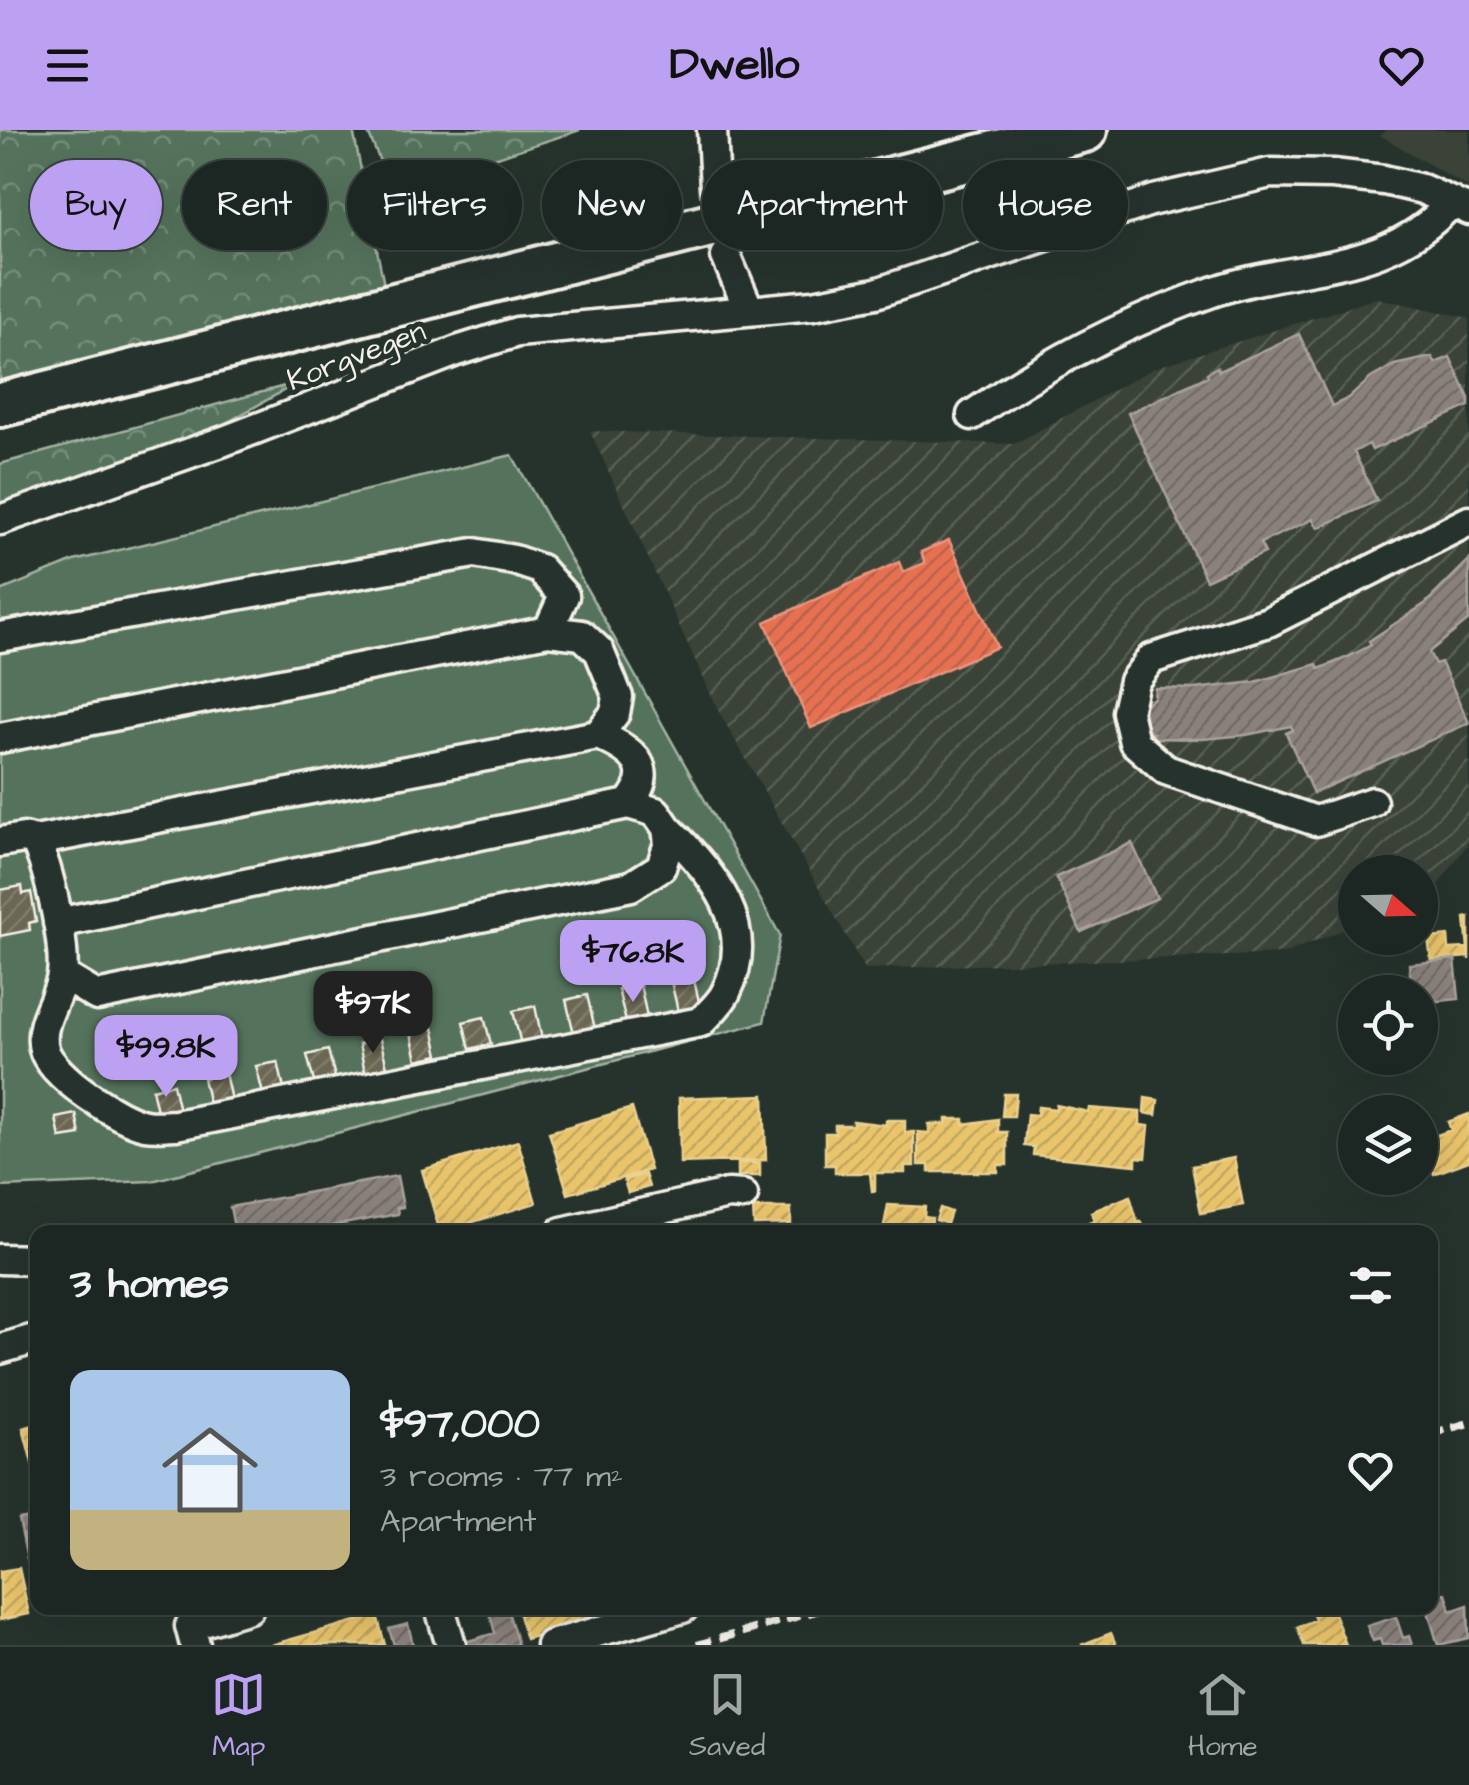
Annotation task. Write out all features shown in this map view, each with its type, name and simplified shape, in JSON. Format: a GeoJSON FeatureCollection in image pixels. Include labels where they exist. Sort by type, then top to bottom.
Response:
{"type":"FeatureCollection","features":[{"type":"Feature","properties":{"kind":"highway"},"geometry":{"type":"LineString","coordinates":[[0,405],[1085,130]]}},
{"type":"Feature","properties":{"kind":"street"},"geometry":{"type":"LineString","coordinates":[[712,130],[714,160]]}},
{"type":"Feature","properties":{"kind":"street","name":"Korgvegen"},"geometry":{"type":"LineString","coordinates":[[0,520],[517,332],[813,305],[876,293],[1154,200],[1270,172],[1384,180],[1422,189],[1460,206]]}},
{"type":"Feature","properties":{"kind":"street"},"geometry":{"type":"LineString","coordinates":[[972,415],[1068,355],[1160,311],[1220,289],[1371,256],[1411,239],[1460,206]]}},
{"type":"Feature","properties":{"kind":"street"},"geometry":{"type":"LineString","coordinates":[[726,256],[749,310]]}},
{"type":"Feature","properties":{"kind":"street"},"geometry":{"type":"LineString","coordinates":[[1372,802],[1316,822],[1166,770],[1134,742],[1127,712],[1134,681],[1151,659],[1268,622],[1469,521]]}},
{"type":"Feature","properties":{"kind":"street"},"geometry":{"type":"LineString","coordinates":[[0,637],[474,553],[540,569],[564,596],[548,631]]}},
{"type":"Feature","properties":{"kind":"street"},"geometry":{"type":"LineString","coordinates":[[0,738],[548,631],[582,636],[599,650],[618,698],[614,713],[598,734]]}},
{"type":"Feature","properties":{"kind":"street"},"geometry":{"type":"LineString","coordinates":[[0,842],[24,838],[35,841],[598,734],[626,747],[638,761],[642,775],[637,794],[628,804]]}},
{"type":"Feature","properties":{"kind":"street"},"geometry":{"type":"LineString","coordinates":[[35,841],[58,923],[62,976],[44,1023],[44,1049],[56,1068],[101,1106],[146,1126],[176,1125],[701,1022],[726,994],[737,938],[733,912],[718,884],[656,812],[628,804],[58,923]]}},
{"type":"Feature","properties":{"kind":"street"},"geometry":{"type":"LineString","coordinates":[[62,976],[97,996],[631,886],[661,867],[669,843],[667,828]]}},
{"type":"Feature","properties":{"kind":"street"},"geometry":{"type":"LineString","coordinates":[[593,1225],[728,1194],[743,1196]]}},
{"type":"Feature","properties":{"kind":"street"},"geometry":{"type":"LineString","coordinates":[[0,1259],[30,1260]]}},
{"type":"Feature","properties":{"kind":"street"},"geometry":{"type":"LineString","coordinates":[[0,1349],[30,1340]]}},
{"type":"Feature","properties":{"kind":"street"},"geometry":{"type":"LineString","coordinates":[[193,1635],[234,1615]]}},
{"type":"Feature","properties":{"kind":"street"},"geometry":{"type":"LineString","coordinates":[[442,1615],[451,1645]]}},
{"type":"Feature","properties":{"kind":"street"},"geometry":{"type":"LineString","coordinates":[[551,1645],[659,1615]]}},
{"type":"Feature","properties":{"kind":"shaded area"},"geometry":{"type":"Polygon","coordinates":[[[1387,130],[1469,130],[1469,188],[1380,135],[1387,130]]]}},
{"type":"Feature","properties":{"kind":"shaded area"},"geometry":{"type":"Polygon","coordinates":[[[1377,298],[1469,318],[1469,842],[1438,885],[1438,855],[1338,855],[1338,932],[1283,954],[865,969],[718,710],[590,431],[1014,444],[1154,368],[1377,298]]]}},
{"type":"Feature","properties":{"kind":"green space"},"geometry":{"type":"Polygon","coordinates":[[[0,130],[353,130],[359,160],[347,160],[347,250],[377,250],[385,290],[0,384],[0,130]]]}},
{"type":"Feature","properties":{"kind":"green space"},"geometry":{"type":"Polygon","coordinates":[[[367,130],[580,130],[486,160],[380,160],[367,130]]]}},
{"type":"Feature","properties":{"kind":"green space"},"geometry":{"type":"Polygon","coordinates":[[[299,382],[212,431],[0,507],[0,464],[299,382]]]}},
{"type":"Feature","properties":{"kind":"green space"},"geometry":{"type":"Polygon","coordinates":[[[512,455],[780,935],[764,1022],[152,1181],[0,1187],[0,591],[74,561],[512,455]]]}},
{"type":"Feature","properties":{"kind":"building: Homes"},"geometry":{"type":"Polygon","coordinates":[[[1469,917],[1469,957],[1431,960],[1430,955],[1438,955],[1438,937],[1448,936],[1449,949],[1468,948],[1465,918],[1469,917]]]}},
{"type":"Feature","properties":{"kind":"building: Homes"},"geometry":{"type":"Polygon","coordinates":[[[1004,1094],[1016,1094],[1014,1116],[1002,1116],[1004,1094]]]}},
{"type":"Feature","properties":{"kind":"building: Homes"},"geometry":{"type":"Polygon","coordinates":[[[764,1095],[766,1160],[680,1163],[679,1098],[764,1095]]]}},
{"type":"Feature","properties":{"kind":"building: Homes"},"geometry":{"type":"Polygon","coordinates":[[[1145,1098],[1158,1100],[1156,1115],[1144,1113],[1145,1098]]]}},
{"type":"Feature","properties":{"kind":"building: Homes"},"geometry":{"type":"Polygon","coordinates":[[[1056,1105],[1088,1112],[1089,1108],[1140,1112],[1140,1125],[1149,1126],[1146,1158],[1136,1157],[1136,1165],[1033,1155],[1034,1147],[1024,1146],[1027,1114],[1037,1115],[1038,1107],[1056,1109],[1056,1105]]]}},
{"type":"Feature","properties":{"kind":"building: Homes"},"geometry":{"type":"Polygon","coordinates":[[[632,1108],[650,1170],[568,1194],[549,1132],[632,1108]]]}},
{"type":"Feature","properties":{"kind":"building: Homes"},"geometry":{"type":"Polygon","coordinates":[[[1469,1114],[1469,1161],[1438,1173],[1438,1135],[1451,1130],[1448,1122],[1469,1114]]]}},
{"type":"Feature","properties":{"kind":"building: Homes"},"geometry":{"type":"Polygon","coordinates":[[[946,1119],[964,1119],[964,1124],[998,1119],[998,1132],[1007,1132],[1007,1165],[998,1165],[998,1172],[929,1172],[929,1165],[918,1165],[918,1132],[929,1133],[929,1124],[946,1124],[946,1119]]]}},
{"type":"Feature","properties":{"kind":"building: Homes"},"geometry":{"type":"Polygon","coordinates":[[[886,1120],[905,1120],[905,1132],[914,1132],[914,1166],[905,1166],[905,1173],[875,1173],[872,1191],[870,1173],[835,1173],[835,1165],[825,1165],[825,1133],[835,1133],[835,1125],[853,1125],[853,1121],[886,1125],[886,1120]]]}},
{"type":"Feature","properties":{"kind":"building: Homes"},"geometry":{"type":"Polygon","coordinates":[[[518,1141],[536,1203],[463,1225],[438,1225],[422,1170],[518,1141]]]}},
{"type":"Feature","properties":{"kind":"building: Homes"},"geometry":{"type":"Polygon","coordinates":[[[1234,1158],[1243,1205],[1201,1213],[1192,1166],[1234,1158]]]}},
{"type":"Feature","properties":{"kind":"building: Homes"},"geometry":{"type":"Polygon","coordinates":[[[738,1163],[760,1163],[760,1176],[738,1176],[738,1163]]]}},
{"type":"Feature","properties":{"kind":"building: Homes"},"geometry":{"type":"Polygon","coordinates":[[[645,1174],[649,1187],[628,1193],[624,1180],[645,1174]]]}},
{"type":"Feature","properties":{"kind":"building: Homes"},"geometry":{"type":"Polygon","coordinates":[[[1130,1196],[1138,1223],[1143,1225],[1088,1225],[1094,1220],[1091,1212],[1130,1196]]]}},
{"type":"Feature","properties":{"kind":"building: Homes"},"geometry":{"type":"Polygon","coordinates":[[[888,1205],[925,1207],[924,1217],[932,1218],[932,1225],[884,1225],[888,1205]]]}},
{"type":"Feature","properties":{"kind":"building: Homes"},"geometry":{"type":"Polygon","coordinates":[[[753,1208],[791,1208],[791,1224],[754,1225],[753,1208]]]}},
{"type":"Feature","properties":{"kind":"building: Homes"},"geometry":{"type":"Polygon","coordinates":[[[940,1208],[951,1212],[947,1224],[936,1220],[940,1208]]]}},
{"type":"Feature","properties":{"kind":"building: Homes"},"geometry":{"type":"Polygon","coordinates":[[[30,1426],[30,1455],[23,1428],[30,1426]]]}},
{"type":"Feature","properties":{"kind":"building: Homes"},"geometry":{"type":"Polygon","coordinates":[[[19,1568],[29,1614],[0,1620],[0,1571],[19,1568]]]}},
{"type":"Feature","properties":{"kind":"building: Homes"},"geometry":{"type":"Polygon","coordinates":[[[377,1615],[385,1645],[271,1645],[377,1615]]]}},
{"type":"Feature","properties":{"kind":"building: Homes"},"geometry":{"type":"Polygon","coordinates":[[[519,1615],[611,1615],[526,1639],[519,1615]]]}},
{"type":"Feature","properties":{"kind":"building: Homes"},"geometry":{"type":"Polygon","coordinates":[[[1313,1615],[1335,1615],[1346,1645],[1304,1645],[1297,1627],[1315,1620],[1313,1615]]]}},
{"type":"Feature","properties":{"kind":"building: Homes"},"geometry":{"type":"Polygon","coordinates":[[[1111,1633],[1116,1645],[1081,1645],[1111,1633]]]}},
{"type":"Feature","properties":{"kind":"building: Shops"},"geometry":{"type":"Polygon","coordinates":[[[949,540],[997,647],[811,728],[765,622],[899,562],[903,572],[925,563],[921,552],[949,540]]]}},
{"type":"Feature","properties":{"kind":"building: Industry"},"geometry":{"type":"Polygon","coordinates":[[[1299,334],[1332,406],[1394,365],[1432,357],[1435,363],[1450,357],[1469,406],[1372,450],[1369,444],[1354,452],[1377,501],[1318,528],[1313,519],[1260,543],[1265,553],[1206,580],[1128,413],[1208,376],[1217,367],[1219,371],[1299,334]]]}},
{"type":"Feature","properties":{"kind":"building: Industry"},"geometry":{"type":"Polygon","coordinates":[[[1469,560],[1469,620],[1429,652],[1435,664],[1441,662],[1469,723],[1313,793],[1286,733],[1293,730],[1291,726],[1203,739],[1153,738],[1153,733],[1143,732],[1145,704],[1154,698],[1155,688],[1194,689],[1255,682],[1317,664],[1319,669],[1371,645],[1369,641],[1426,603],[1469,560]]]}},
{"type":"Feature","properties":{"kind":"building: Industry"},"geometry":{"type":"Polygon","coordinates":[[[1132,843],[1157,898],[1081,932],[1056,877],[1132,843]]]}},
{"type":"Feature","properties":{"kind":"building: Industry"},"geometry":{"type":"Polygon","coordinates":[[[1455,959],[1459,999],[1438,1001],[1438,975],[1410,975],[1409,964],[1455,959]]]}},
{"type":"Feature","properties":{"kind":"building: Industry"},"geometry":{"type":"Polygon","coordinates":[[[397,1176],[403,1207],[397,1208],[398,1214],[338,1225],[234,1225],[230,1207],[397,1176]]]}},
{"type":"Feature","properties":{"kind":"building: Industry"},"geometry":{"type":"Polygon","coordinates":[[[30,1518],[30,1564],[28,1564],[19,1520],[30,1518]]]}},
{"type":"Feature","properties":{"kind":"building: Industry"},"geometry":{"type":"Polygon","coordinates":[[[1446,1593],[1451,1611],[1468,1605],[1469,1638],[1438,1645],[1429,1615],[1438,1615],[1438,1595],[1446,1593]]]}},
{"type":"Feature","properties":{"kind":"building: Industry"},"geometry":{"type":"Polygon","coordinates":[[[490,1615],[509,1615],[518,1645],[455,1645],[495,1633],[490,1615]]]}},
{"type":"Feature","properties":{"kind":"building: Industry"},"geometry":{"type":"Polygon","coordinates":[[[1396,1617],[1403,1638],[1409,1636],[1412,1645],[1382,1645],[1380,1639],[1373,1641],[1367,1626],[1396,1617]]]}},
{"type":"Feature","properties":{"kind":"building: Industry"},"geometry":{"type":"Polygon","coordinates":[[[408,1624],[413,1645],[394,1645],[389,1629],[408,1624]]]}},
{"type":"Feature","properties":{"kind":"building: Other"},"geometry":{"type":"Polygon","coordinates":[[[22,886],[23,894],[31,892],[36,921],[29,923],[30,930],[0,936],[0,890],[22,886]]]}},
{"type":"Feature","properties":{"kind":"building: Other"},"geometry":{"type":"Polygon","coordinates":[[[692,972],[701,1010],[679,1015],[670,977],[692,972]]]}},
{"type":"Feature","properties":{"kind":"building: Other"},"geometry":{"type":"Polygon","coordinates":[[[640,984],[648,1022],[627,1026],[618,989],[640,984]]]}},
{"type":"Feature","properties":{"kind":"building: Other"},"geometry":{"type":"Polygon","coordinates":[[[587,995],[596,1033],[575,1038],[566,1000],[587,995]]]}},
{"type":"Feature","properties":{"kind":"building: Other"},"geometry":{"type":"Polygon","coordinates":[[[535,1006],[543,1044],[522,1049],[513,1011],[535,1006]]]}},
{"type":"Feature","properties":{"kind":"building: Other"},"geometry":{"type":"Polygon","coordinates":[[[484,1017],[491,1044],[470,1049],[463,1022],[484,1017]]]}},
{"type":"Feature","properties":{"kind":"building: Other"},"geometry":{"type":"Polygon","coordinates":[[[433,1028],[439,1055],[417,1060],[411,1033],[433,1028]]]}},
{"type":"Feature","properties":{"kind":"building: Other"},"geometry":{"type":"Polygon","coordinates":[[[380,1039],[387,1067],[365,1072],[359,1044],[380,1039]]]}},
{"type":"Feature","properties":{"kind":"building: Other"},"geometry":{"type":"Polygon","coordinates":[[[328,1050],[335,1077],[314,1082],[307,1055],[328,1050]]]}},
{"type":"Feature","properties":{"kind":"building: Other"},"geometry":{"type":"Polygon","coordinates":[[[278,1062],[284,1089],[263,1094],[256,1066],[278,1062]]]}},
{"type":"Feature","properties":{"kind":"building: Other"},"geometry":{"type":"Polygon","coordinates":[[[225,1073],[231,1100],[209,1105],[203,1078],[225,1073]]]}},
{"type":"Feature","properties":{"kind":"building: Other"},"geometry":{"type":"Polygon","coordinates":[[[173,1084],[179,1111],[158,1115],[152,1089],[173,1084]]]}},
{"type":"Feature","properties":{"kind":"building: Other"},"geometry":{"type":"Polygon","coordinates":[[[76,1114],[80,1135],[60,1138],[56,1118],[76,1114]]]}},
{"type":"Feature","properties":{"kind":"railway"},"geometry":{"type":"LineString","coordinates":[[1438,1432],[1469,1423]]}},
{"type":"Feature","properties":{"kind":"railway"},"geometry":{"type":"LineString","coordinates":[[697,1645],[802,1615]]}}]}
